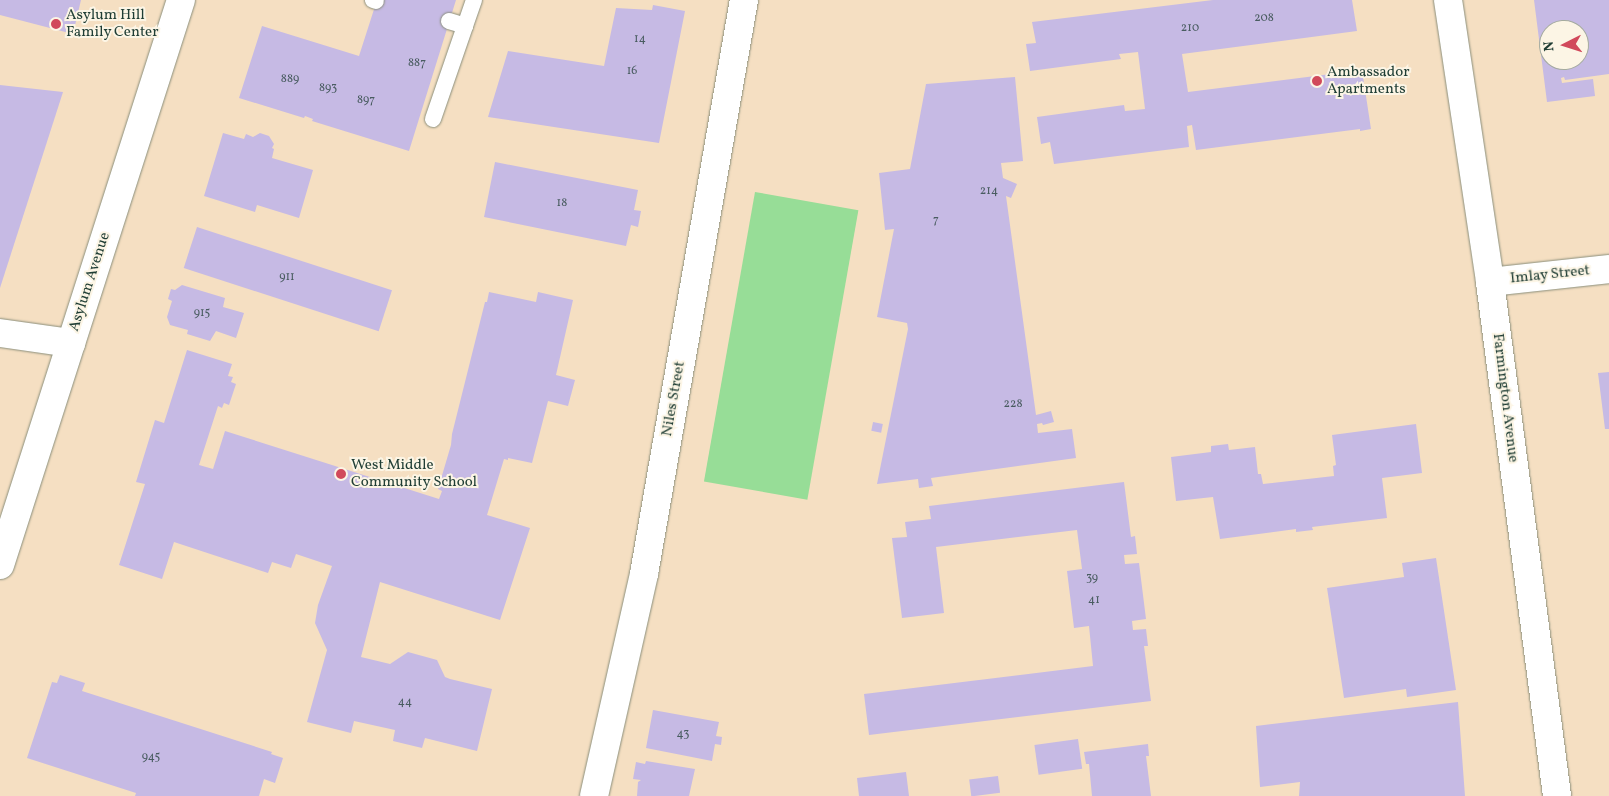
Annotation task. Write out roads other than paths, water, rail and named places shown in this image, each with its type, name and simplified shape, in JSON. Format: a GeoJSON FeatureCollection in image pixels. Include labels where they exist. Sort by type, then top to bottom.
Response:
{"type":"FeatureCollection","features":[{"type":"Feature","properties":{"kind":"main road","name":"Asylum Avenue"},"geometry":{"type":"LineString","coordinates":[[0,565],[181,0]]}},
{"type":"Feature","properties":{"kind":"main road","name":"Niles Street"},"geometry":{"type":"LineString","coordinates":[[594,796],[644,574],[744,0]]}},
{"type":"Feature","properties":{"kind":"main road","name":"Farmington Avenue"},"geometry":{"type":"LineString","coordinates":[[1448,0],[1490,282],[1557,796]]}},
{"type":"Feature","properties":{"kind":"main road","name":"Imlay Street"},"geometry":{"type":"LineString","coordinates":[[1490,282],[1609,269]]}},
{"type":"Feature","properties":{"kind":"main road"},"geometry":{"type":"LineString","coordinates":[[0,333],[71,342]]}},
{"type":"Feature","properties":{"kind":"lane"},"geometry":{"type":"LineString","coordinates":[[433,120],[474,0]]}},
{"type":"Feature","properties":{"kind":"lane"},"geometry":{"type":"LineString","coordinates":[[449,21],[465,26]]}},
{"type":"Feature","properties":{"kind":"place","name":"Asylum Hill Family Center"},"geometry":{"type":"Point","coordinates":[56,24]}},
{"type":"Feature","properties":{"kind":"place","name":"Ambassador Apartments"},"geometry":{"type":"Point","coordinates":[1317,81]}},
{"type":"Feature","properties":{"kind":"place","name":"West Middle Community School"},"geometry":{"type":"Point","coordinates":[341,474]}}]}
